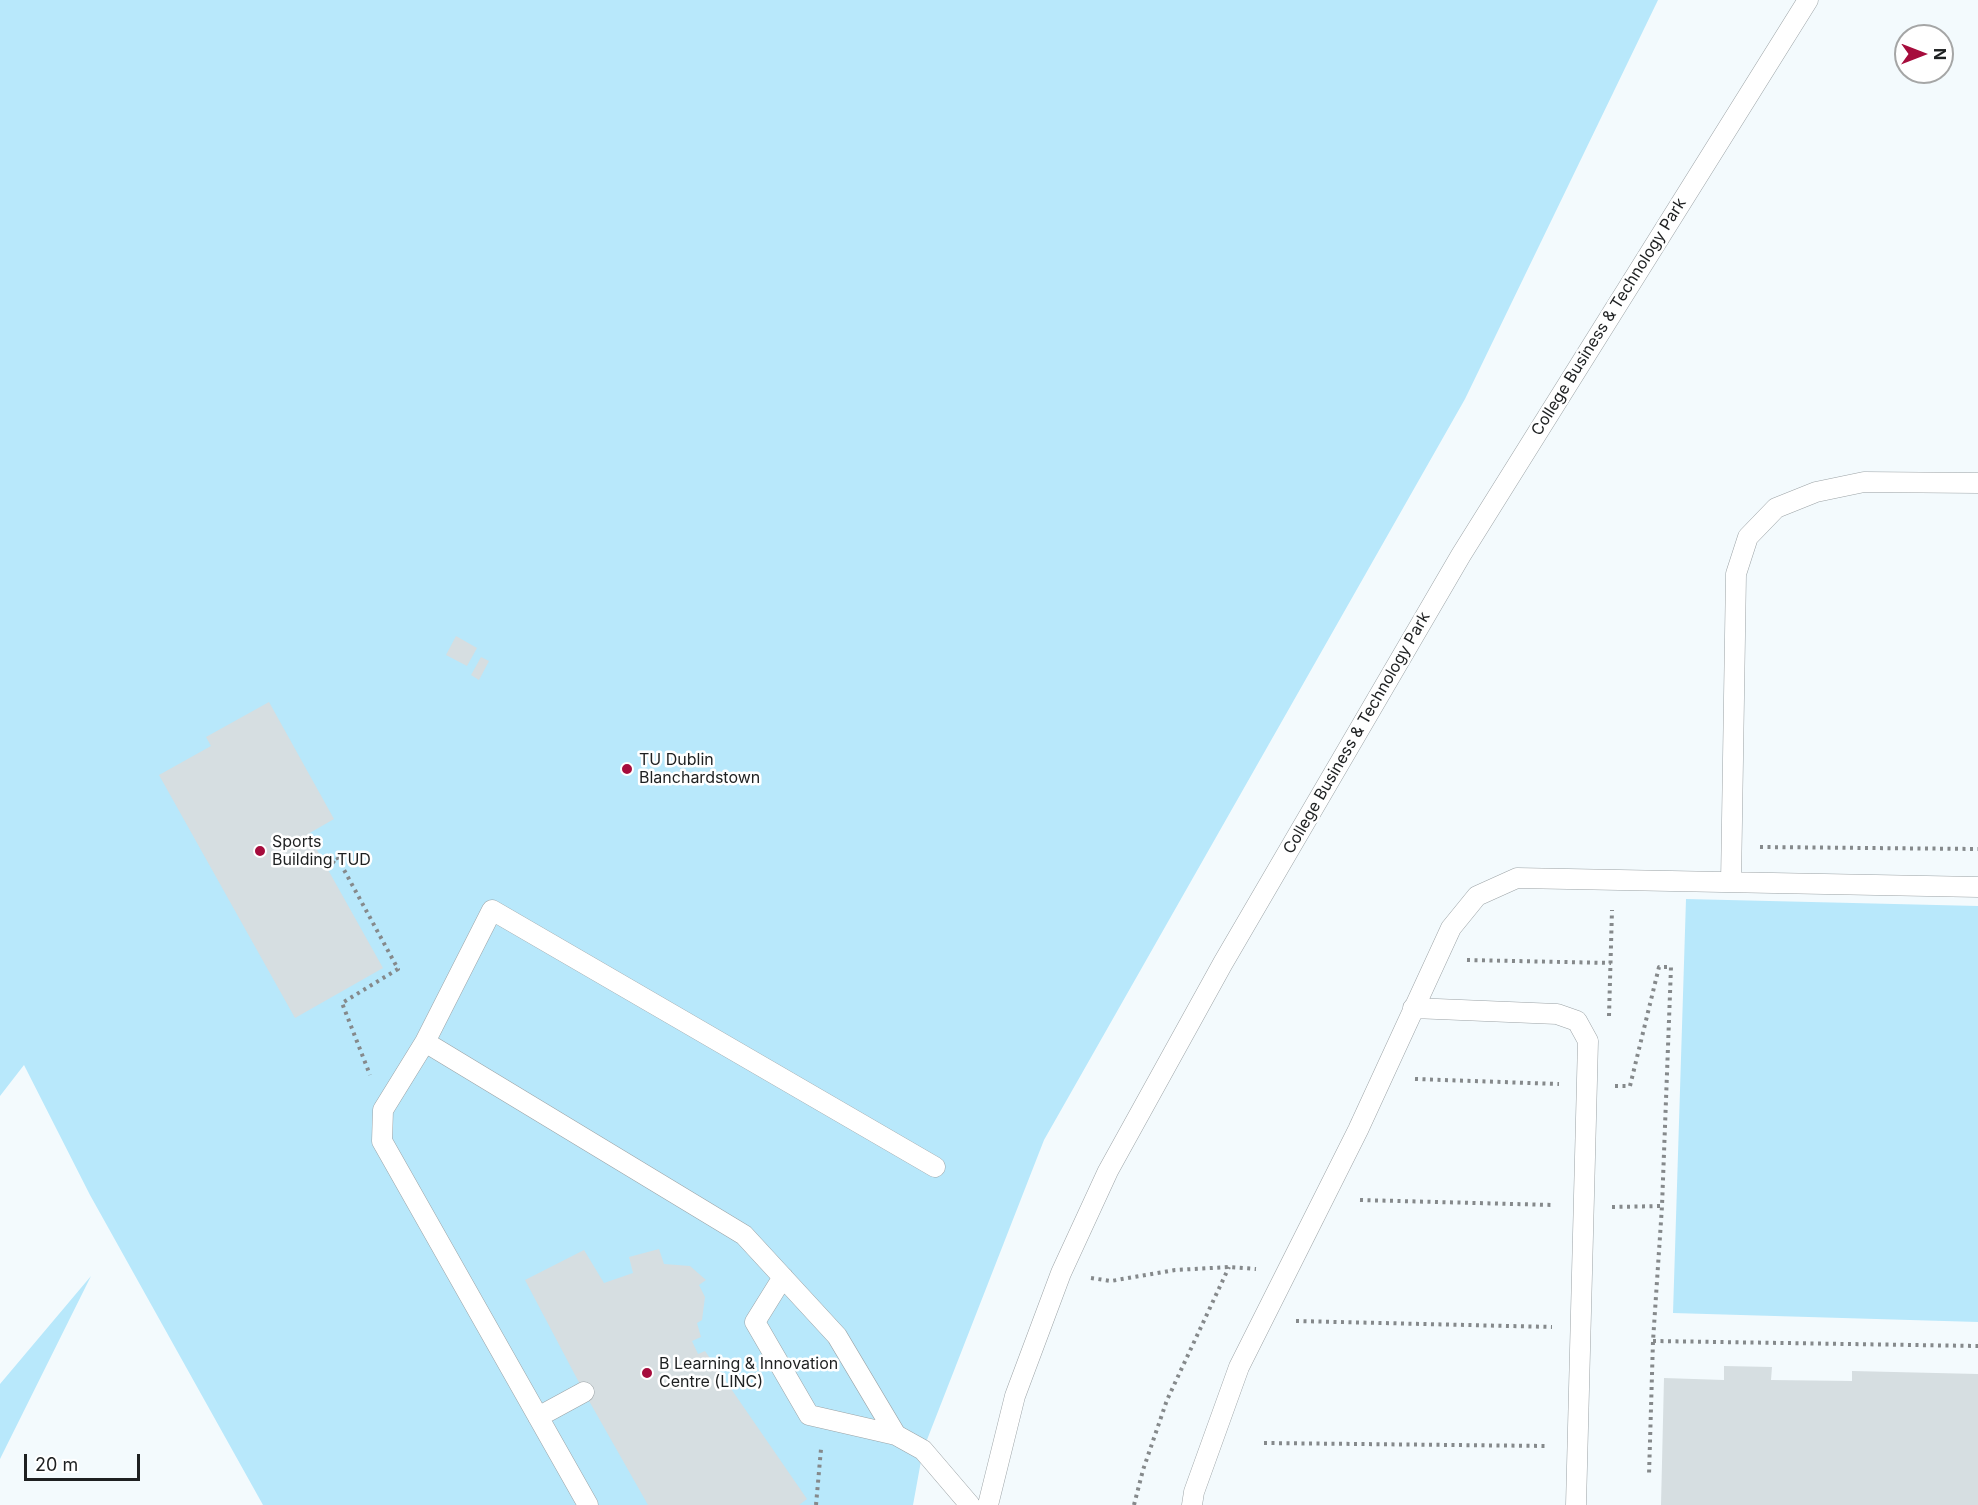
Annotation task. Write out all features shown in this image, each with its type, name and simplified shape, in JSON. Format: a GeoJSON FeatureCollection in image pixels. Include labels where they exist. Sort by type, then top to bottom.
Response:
{"type":"FeatureCollection","features":[{"type":"Feature","properties":{"kind":"lane","name":"College Business & Technology Park"},"geometry":{"type":"LineString","coordinates":[[987,1505],[1015,1396],[1060,1273],[1108,1171],[1212,984],[1455,565],[1808,0]]}},
{"type":"Feature","properties":{"kind":"lane"},"geometry":{"type":"LineString","coordinates":[[1731,882],[1736,574],[1748,537],[1776,508],[1815,492],[1864,482],[1978,483]]}},
{"type":"Feature","properties":{"kind":"lane"},"geometry":{"type":"LineString","coordinates":[[1192,1505],[1194,1492],[1239,1367],[1358,1130],[1451,928],[1477,896],[1517,878],[1978,887]]}},
{"type":"Feature","properties":{"kind":"lane"},"geometry":{"type":"LineString","coordinates":[[588,1505],[382,1141],[383,1110],[425,1042],[492,910],[935,1167]]}},
{"type":"Feature","properties":{"kind":"lane"},"geometry":{"type":"LineString","coordinates":[[1413,1008],[1557,1014],[1577,1021],[1588,1041],[1576,1505]]}},
{"type":"Feature","properties":{"kind":"lane"},"geometry":{"type":"LineString","coordinates":[[425,1042],[744,1235],[837,1336],[896,1435]]}},
{"type":"Feature","properties":{"kind":"lane"},"geometry":{"type":"LineString","coordinates":[[783,1277],[755,1322],[809,1415],[896,1435],[923,1450],[970,1505]]}},
{"type":"Feature","properties":{"kind":"lane"},"geometry":{"type":"LineString","coordinates":[[538,1417],[584,1392]]}},
{"type":"Feature","properties":{"kind":"path"},"geometry":{"type":"LineString","coordinates":[[1731,846],[1978,849]]}},
{"type":"Feature","properties":{"kind":"path"},"geometry":{"type":"LineString","coordinates":[[328,868],[337,857],[398,969],[342,1003],[383,1110]]}},
{"type":"Feature","properties":{"kind":"path"},"geometry":{"type":"LineString","coordinates":[[1466,960],[1611,963]]}},
{"type":"Feature","properties":{"kind":"path"},"geometry":{"type":"LineString","coordinates":[[1608,1086],[1630,1086],[1659,967],[1671,967],[1662,1206],[1653,1341],[1649,1475]]}},
{"type":"Feature","properties":{"kind":"path"},"geometry":{"type":"LineString","coordinates":[[1415,1079],[1567,1084]]}},
{"type":"Feature","properties":{"kind":"path"},"geometry":{"type":"LineString","coordinates":[[1360,1200],[1557,1205]]}},
{"type":"Feature","properties":{"kind":"path"},"geometry":{"type":"LineString","coordinates":[[1605,1207],[1662,1206]]}},
{"type":"Feature","properties":{"kind":"path"},"geometry":{"type":"LineString","coordinates":[[1060,1273],[1111,1281],[1175,1270],[1229,1267],[1260,1270]]}},
{"type":"Feature","properties":{"kind":"path"},"geometry":{"type":"LineString","coordinates":[[1134,1505],[1143,1470],[1167,1400],[1229,1267]]}},
{"type":"Feature","properties":{"kind":"path"},"geometry":{"type":"LineString","coordinates":[[1291,1318],[1302,1322],[1559,1327]]}},
{"type":"Feature","properties":{"kind":"path"},"geometry":{"type":"LineString","coordinates":[[1653,1341],[1978,1346]]}},
{"type":"Feature","properties":{"kind":"path"},"geometry":{"type":"LineString","coordinates":[[809,1415],[822,1453],[816,1505]]}},
{"type":"Feature","properties":{"kind":"path"},"geometry":{"type":"LineString","coordinates":[[1263,1443],[1555,1446]]}},
{"type":"Feature","properties":{"kind":"shaded area","name":"TU Dublin Blanchardstown"},"geometry":{"type":"Polygon","coordinates":[[[0,0],[1658,0],[1465,399],[1044,1140],[923,1450],[913,1505],[263,1505],[90,1195],[24,1065],[0,1096],[0,0]]]}},
{"type":"Feature","properties":{"kind":"shaded area"},"geometry":{"type":"Polygon","coordinates":[[[1686,899],[1978,906],[1978,1322],[1673,1313],[1686,899]]]}},
{"type":"Feature","properties":{"kind":"shaded area"},"geometry":{"type":"Polygon","coordinates":[[[91,1276],[0,1459],[0,1384],[91,1276]]]}},
{"type":"Feature","properties":{"kind":"building"},"geometry":{"type":"Polygon","coordinates":[[[456,636],[477,648],[467,666],[446,655],[456,636]]]}},
{"type":"Feature","properties":{"kind":"building"},"geometry":{"type":"Polygon","coordinates":[[[481,657],[489,661],[479,680],[471,675],[481,657]]]}},
{"type":"Feature","properties":{"kind":"building","name":"Sports Building TUD"},"geometry":{"type":"Polygon","coordinates":[[[269,702],[334,819],[308,834],[383,968],[295,1018],[159,775],[211,746],[206,737],[269,702]]]}},
{"type":"Feature","properties":{"kind":"building","name":"B Learning & Innovation Centre (LINC)"},"geometry":{"type":"Polygon","coordinates":[[[659,1249],[664,1264],[690,1266],[706,1280],[699,1285],[705,1297],[702,1320],[697,1323],[701,1337],[692,1341],[698,1354],[705,1351],[807,1499],[799,1505],[648,1505],[584,1392],[525,1280],[584,1250],[604,1283],[633,1273],[629,1257],[659,1249]]]}},
{"type":"Feature","properties":{"kind":"building"},"geometry":{"type":"Polygon","coordinates":[[[1724,1366],[1772,1367],[1771,1380],[1852,1381],[1852,1371],[1978,1374],[1978,1505],[1661,1505],[1664,1378],[1724,1380],[1724,1366]]]}},
{"type":"Feature","properties":{"kind":"place","name":"TU Dublin Blanchardstown"},"geometry":{"type":"Point","coordinates":[627,769]}},
{"type":"Feature","properties":{"kind":"place","name":"Sports Building TUD"},"geometry":{"type":"Point","coordinates":[260,851]}},
{"type":"Feature","properties":{"kind":"place","name":"B Learning & Innovation Centre (LINC)"},"geometry":{"type":"Point","coordinates":[647,1373]}}]}
